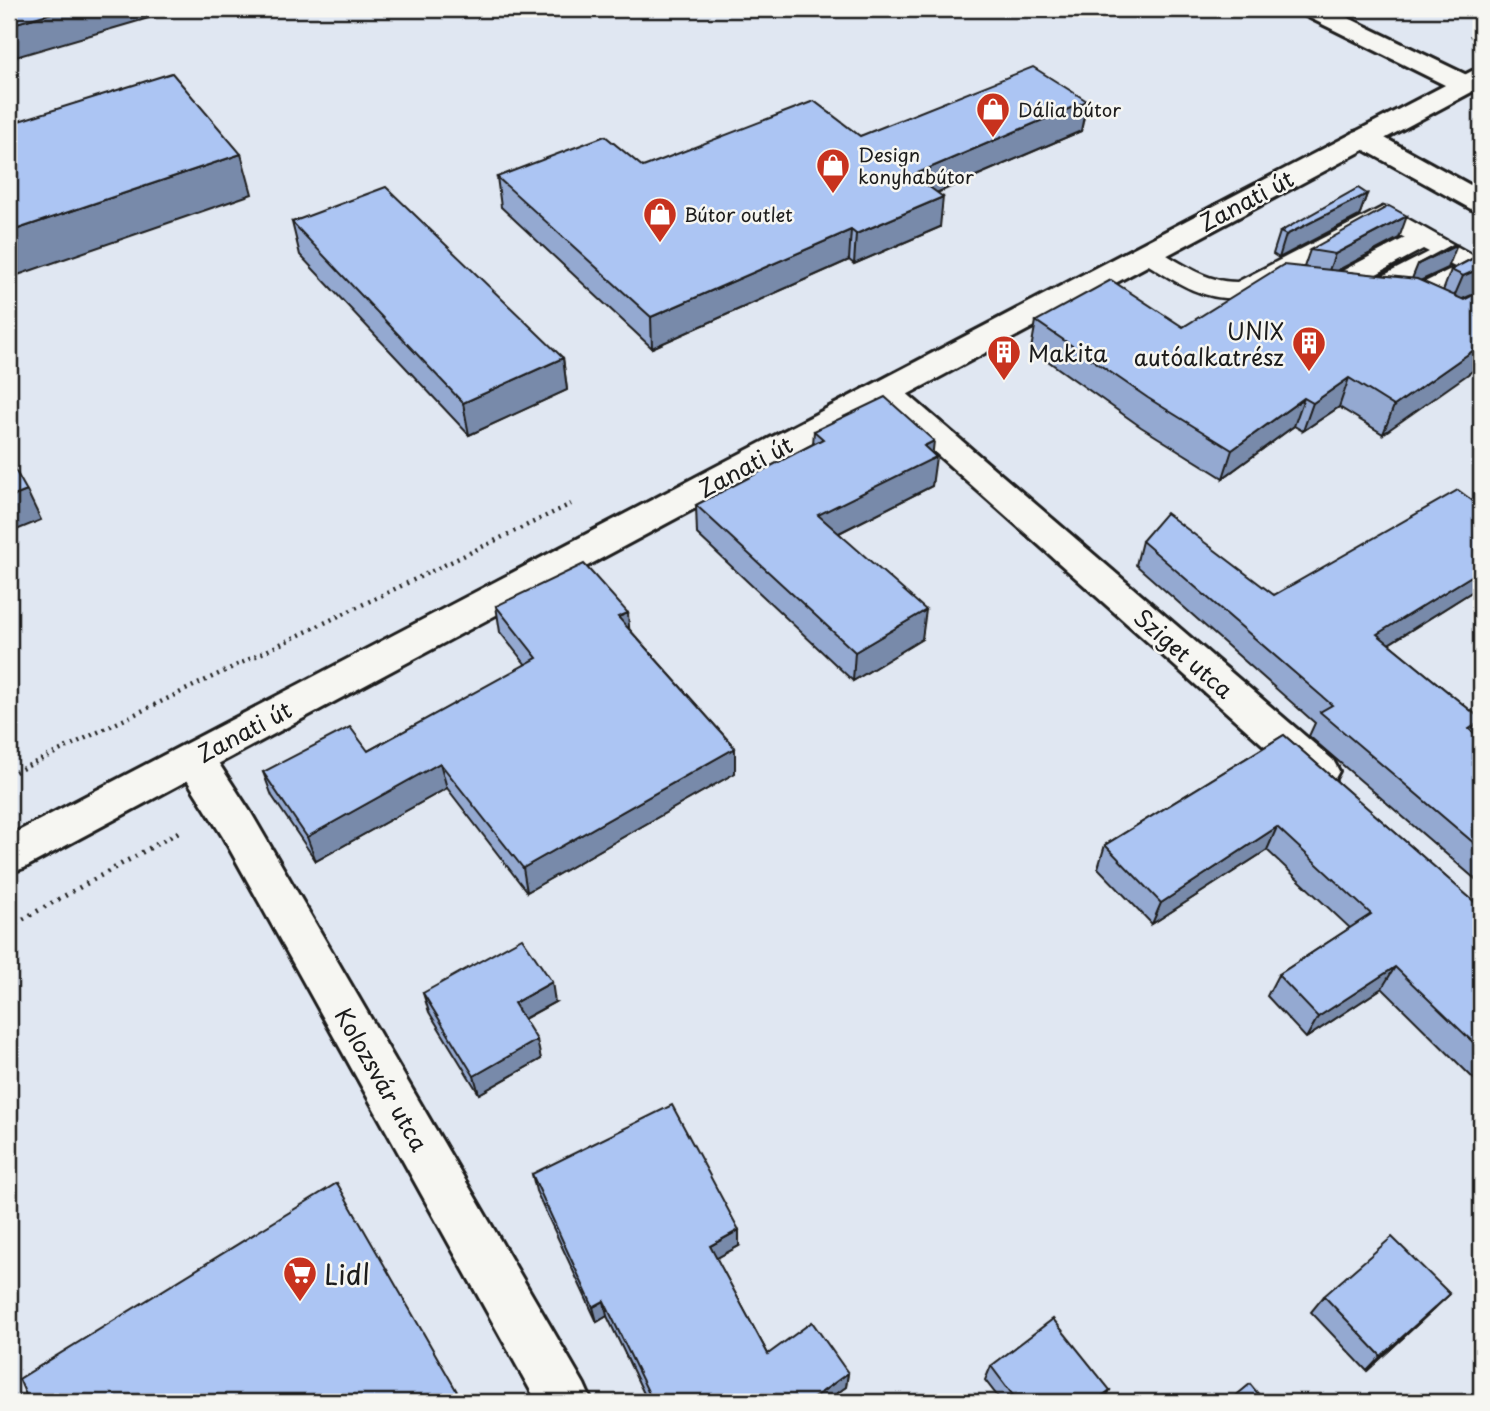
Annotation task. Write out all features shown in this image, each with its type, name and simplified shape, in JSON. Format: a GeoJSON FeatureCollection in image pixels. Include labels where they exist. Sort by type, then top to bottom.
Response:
{"type":"FeatureCollection","features":[{"type":"Feature","properties":{"kind":"street"},"geometry":{"type":"LineString","coordinates":[[1311,9],[1474,81]]}},
{"type":"Feature","properties":{"kind":"street","name":"Zanati út"},"geometry":{"type":"LineString","coordinates":[[9,856],[1474,81]]}},
{"type":"Feature","properties":{"kind":"street"},"geometry":{"type":"LineString","coordinates":[[1364,138],[1481,203]]}},
{"type":"Feature","properties":{"kind":"street","name":"Sziget utca"},"geometry":{"type":"LineString","coordinates":[[886,392],[1346,794]]}},
{"type":"Feature","properties":{"kind":"street","name":"Kolozsvár utca"},"geometry":{"type":"LineString","coordinates":[[194,758],[237,825],[566,1402]]}},
{"type":"Feature","properties":{"kind":"lane"},"geometry":{"type":"LineString","coordinates":[[1146,253],[1214,290],[1240,290],[1261,282],[1383,215],[1478,269]]}},
{"type":"Feature","properties":{"kind":"lane"},"geometry":{"type":"LineString","coordinates":[[1332,287],[1424,238]]}},
{"type":"Feature","properties":{"kind":"lane"},"geometry":{"type":"LineString","coordinates":[[1372,292],[1448,252]]}},
{"type":"Feature","properties":{"kind":"lane"},"geometry":{"type":"LineString","coordinates":[[1414,298],[1478,269]]}},
{"type":"Feature","properties":{"kind":"lane"},"geometry":{"type":"LineString","coordinates":[[1261,282],[1332,287],[1414,298],[1442,313]]}},
{"type":"Feature","properties":{"kind":"path"},"geometry":{"type":"LineString","coordinates":[[9,927],[192,825],[237,825]]}},
{"type":"Feature","properties":{"kind":"building"},"geometry":{"type":"Polygon","coordinates":[[[9,9],[66,9],[9,25],[9,9]]]}},
{"type":"Feature","properties":{"kind":"building"},"geometry":{"type":"Polygon","coordinates":[[[1033,67],[1087,101],[913,175],[943,197],[856,234],[851,230],[651,317],[497,177],[605,136],[643,167],[814,101],[860,136],[1033,67]]]}},
{"type":"Feature","properties":{"kind":"building"},"geometry":{"type":"Polygon","coordinates":[[[172,73],[241,154],[9,232],[9,124],[172,73]]]}},
{"type":"Feature","properties":{"kind":"building"},"geometry":{"type":"Polygon","coordinates":[[[386,187],[563,358],[463,403],[292,222],[386,187]]]}},
{"type":"Feature","properties":{"kind":"building"},"geometry":{"type":"Polygon","coordinates":[[[1358,188],[1367,194],[1286,235],[1280,232],[1358,188]]]}},
{"type":"Feature","properties":{"kind":"building"},"geometry":{"type":"Polygon","coordinates":[[[1389,206],[1407,216],[1335,254],[1310,250],[1389,206]]]}},
{"type":"Feature","properties":{"kind":"building"},"geometry":{"type":"Polygon","coordinates":[[[1455,244],[1457,245],[1418,264],[1455,244]]]}},
{"type":"Feature","properties":{"kind":"building"},"geometry":{"type":"Polygon","coordinates":[[[1481,254],[1481,268],[1463,276],[1451,270],[1481,254]]]}},
{"type":"Feature","properties":{"kind":"building"},"geometry":{"type":"Polygon","coordinates":[[[1283,265],[1417,279],[1464,300],[1481,291],[1481,345],[1394,406],[1349,378],[1313,403],[1304,398],[1232,450],[1148,398],[1036,321],[1111,280],[1183,327],[1283,265]]]}},
{"type":"Feature","properties":{"kind":"building"},"geometry":{"type":"Polygon","coordinates":[[[885,397],[934,441],[924,446],[936,457],[818,515],[926,610],[855,652],[696,505],[823,439],[814,431],[885,397]]]}},
{"type":"Feature","properties":{"kind":"building"},"geometry":{"type":"Polygon","coordinates":[[[9,459],[27,491],[9,498],[9,459]]]}},
{"type":"Feature","properties":{"kind":"building"},"geometry":{"type":"Polygon","coordinates":[[[1458,490],[1481,507],[1481,570],[1377,634],[1481,719],[1469,729],[1481,739],[1481,849],[1320,712],[1332,705],[1142,541],[1166,513],[1274,595],[1458,490]]]}},
{"type":"Feature","properties":{"kind":"building"},"geometry":{"type":"Polygon","coordinates":[[[584,564],[628,613],[618,617],[735,748],[523,868],[440,763],[307,837],[263,772],[350,727],[368,751],[537,658],[496,606],[584,564]]]}},
{"type":"Feature","properties":{"kind":"building"},"geometry":{"type":"Polygon","coordinates":[[[1284,735],[1481,907],[1481,1050],[1395,967],[1318,1017],[1278,975],[1371,914],[1277,827],[1161,903],[1105,845],[1284,735]]]}},
{"type":"Feature","properties":{"kind":"building"},"geometry":{"type":"Polygon","coordinates":[[[522,938],[552,982],[514,1003],[537,1040],[474,1076],[423,993],[522,938]]]}},
{"type":"Feature","properties":{"kind":"building"},"geometry":{"type":"Polygon","coordinates":[[[672,1105],[739,1230],[710,1246],[768,1354],[812,1322],[848,1373],[808,1402],[653,1402],[604,1301],[593,1307],[532,1174],[672,1105]]]}},
{"type":"Feature","properties":{"kind":"building","name":"Lidl"},"geometry":{"type":"Polygon","coordinates":[[[337,1183],[463,1402],[29,1402],[19,1379],[337,1183]]]}},
{"type":"Feature","properties":{"kind":"building"},"geometry":{"type":"Polygon","coordinates":[[[1392,1237],[1450,1294],[1381,1356],[1324,1296],[1392,1237]]]}},
{"type":"Feature","properties":{"kind":"building"},"geometry":{"type":"Polygon","coordinates":[[[1053,1319],[1110,1390],[1094,1402],[1018,1402],[991,1366],[1053,1319]]]}},
{"type":"Feature","properties":{"kind":"building"},"geometry":{"type":"Polygon","coordinates":[[[1250,1384],[1265,1402],[1228,1402],[1250,1384]]]}},
{"type":"Feature","properties":{"kind":"place","name":"Dália bútor"},"geometry":{"type":"Point","coordinates":[993,139]}},
{"type":"Feature","properties":{"kind":"place","name":"Design konyhabútor"},"geometry":{"type":"Point","coordinates":[833,195]}},
{"type":"Feature","properties":{"kind":"place","name":"Bútor outlet"},"geometry":{"type":"Point","coordinates":[660,244]}},
{"type":"Feature","properties":{"kind":"place","name":"UNIX autóalkatrész"},"geometry":{"type":"Point","coordinates":[1309,373]}},
{"type":"Feature","properties":{"kind":"place","name":"Makita"},"geometry":{"type":"Point","coordinates":[1004,382]}},
{"type":"Feature","properties":{"kind":"place","name":"Lidl"},"geometry":{"type":"Point","coordinates":[300,1303]}}]}
